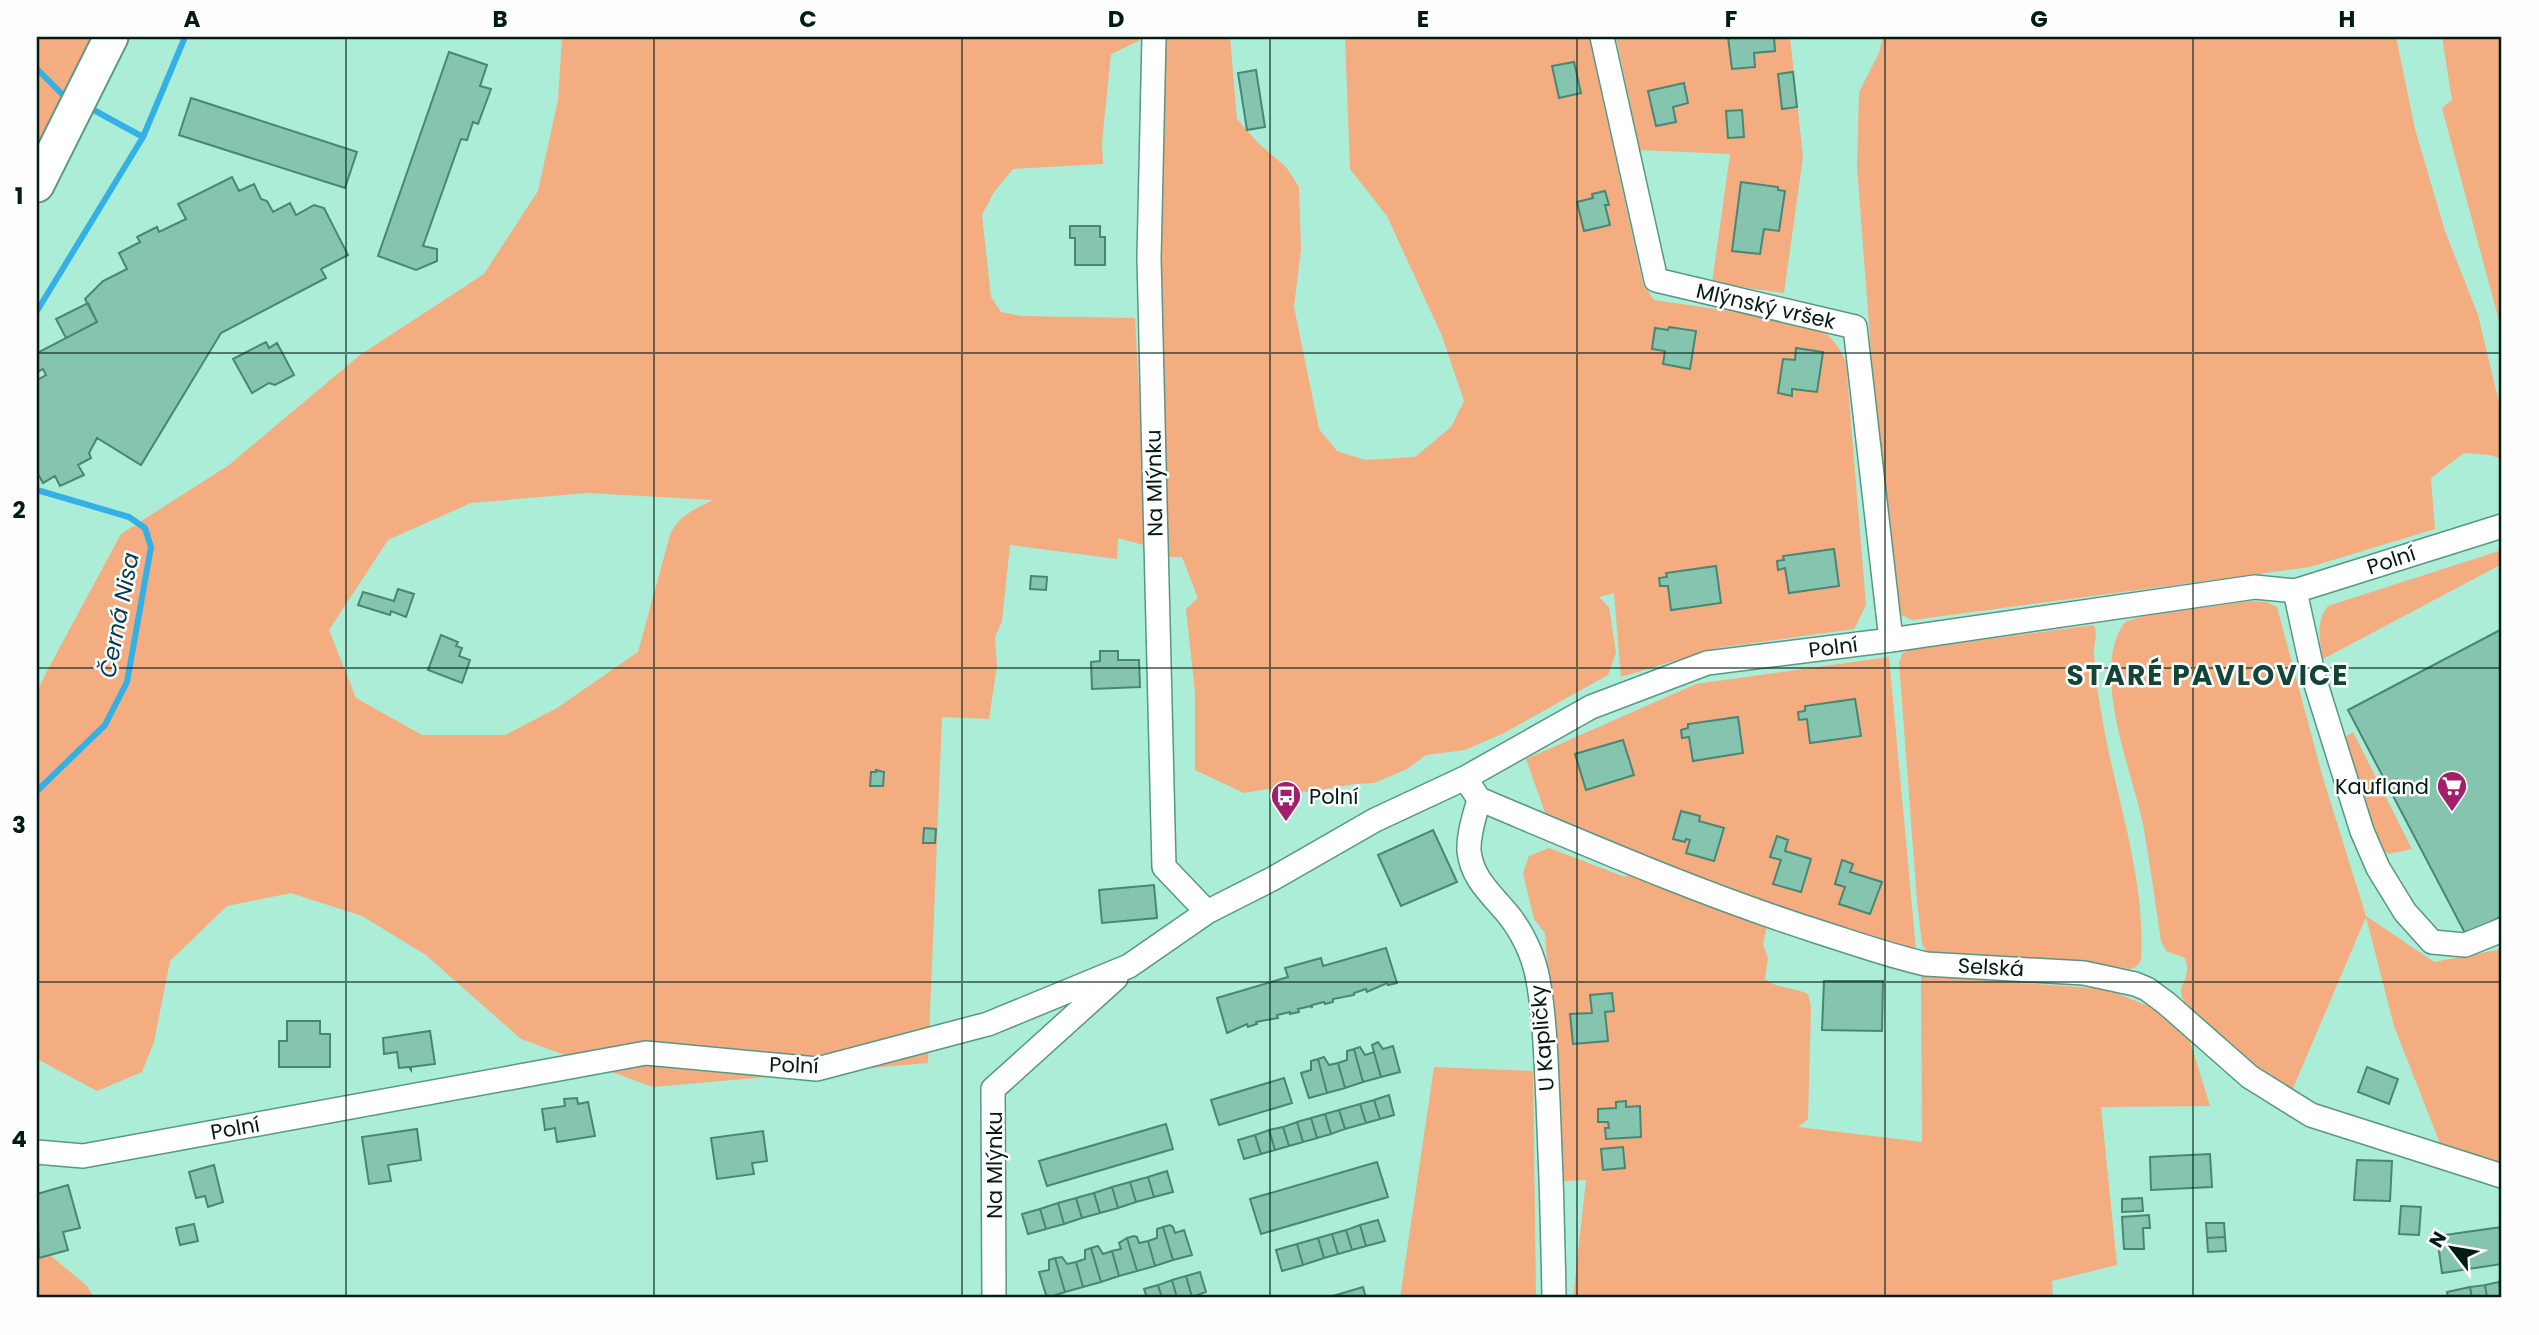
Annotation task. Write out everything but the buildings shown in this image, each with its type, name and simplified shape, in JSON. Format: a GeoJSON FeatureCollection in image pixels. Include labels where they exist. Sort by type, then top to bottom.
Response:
{"type":"FeatureCollection","features":[{"type":"Feature","properties":{"kind":"street"},"geometry":{"type":"LineString","coordinates":[[37,185],[111,37]]}},
{"type":"Feature","properties":{"kind":"street","name":"Na Mlýnku"},"geometry":{"type":"LineString","coordinates":[[1154,37],[1149,258],[1164,867],[1207,912]]}},
{"type":"Feature","properties":{"kind":"street","name":"Mlýnský vršek"},"geometry":{"type":"LineString","coordinates":[[1602,37],[1656,280],[1855,327],[1891,640]]}},
{"type":"Feature","properties":{"kind":"street","name":"Polní"},"geometry":{"type":"LineString","coordinates":[[37,1152],[83,1156],[646,1053],[817,1069],[988,1024],[1129,966],[1207,912],[1342,841],[1375,820],[1465,778],[1591,707],[1707,663],[1891,640],[2255,587],[2295,591],[2502,526]]}},
{"type":"Feature","properties":{"kind":"street"},"geometry":{"type":"LineString","coordinates":[[2295,591],[2314,678],[2362,831],[2378,868],[2405,912],[2432,942],[2465,945],[2502,930]]}},
{"type":"Feature","properties":{"kind":"street"},"geometry":{"type":"LineString","coordinates":[[1465,778],[1479,799]]}},
{"type":"Feature","properties":{"kind":"street","name":"Selská"},"geometry":{"type":"LineString","coordinates":[[1479,799],[1678,882],[1770,916],[1902,958],[1926,964],[2084,973],[2135,984],[2166,1003],[2250,1077],[2311,1115],[2502,1176]]}},
{"type":"Feature","properties":{"kind":"street","name":"U Kapličky"},"geometry":{"type":"LineString","coordinates":[[1479,799],[1469,847],[1472,869],[1483,888],[1508,914],[1520,932],[1530,952],[1538,979],[1547,1079],[1554,1298]]}},
{"type":"Feature","properties":{"kind":"street","name":"Na Mlýnku"},"geometry":{"type":"LineString","coordinates":[[994,1298],[993,1088],[1129,966]]}},
{"type":"Feature","properties":{"kind":"shaded area"},"geometry":{"type":"Polygon","coordinates":[[[37,37],[91,37],[37,147],[37,37]]]}},
{"type":"Feature","properties":{"kind":"shaded area"},"geometry":{"type":"Polygon","coordinates":[[[562,37],[1138,37],[1139,41],[1111,54],[1102,142],[1103,164],[1013,169],[994,192],[982,215],[991,297],[1001,312],[1021,316],[1135,318],[1147,546],[1118,538],[1117,559],[1010,545],[1002,621],[995,637],[997,666],[989,719],[942,717],[928,1063],[653,1087],[521,1039],[426,955],[362,916],[291,893],[227,906],[170,961],[154,1042],[142,1072],[97,1091],[37,1059],[37,692],[121,534],[229,465],[360,355],[484,274],[538,191],[558,100],[562,37]],[[587,493],[471,503],[388,540],[329,630],[356,698],[422,735],[505,735],[557,708],[638,652],[670,535],[683,518],[713,500],[587,493]]]}},
{"type":"Feature","properties":{"kind":"shaded area"},"geometry":{"type":"Polygon","coordinates":[[[1162,37],[1230,37],[1237,119],[1258,143],[1286,167],[1299,187],[1301,249],[1294,307],[1319,429],[1337,451],[1365,460],[1415,457],[1451,427],[1464,401],[1442,336],[1387,216],[1350,169],[1345,37],[1589,37],[1643,284],[1654,300],[1804,322],[1830,337],[1846,362],[1866,605],[1854,629],[1717,648],[1621,677],[1614,593],[1599,597],[1609,607],[1616,653],[1608,675],[1504,733],[1465,750],[1426,755],[1407,769],[1374,783],[1309,792],[1267,789],[1244,793],[1195,770],[1195,692],[1186,609],[1198,598],[1182,557],[1168,557],[1158,246],[1162,37]]]}},
{"type":"Feature","properties":{"kind":"shaded area"},"geometry":{"type":"Polygon","coordinates":[[[1616,37],[1790,37],[1803,157],[1784,293],[1712,283],[1730,154],[1640,150],[1616,37]]]}},
{"type":"Feature","properties":{"kind":"shaded area"},"geometry":{"type":"Polygon","coordinates":[[[1883,37],[2396,37],[2415,129],[2445,231],[2478,315],[2502,415],[2502,459],[2464,453],[2431,478],[2435,529],[2310,567],[1913,620],[1901,615],[1890,600],[1857,167],[1859,92],[1879,53],[1883,37]]]}},
{"type":"Feature","properties":{"kind":"shaded area"},"geometry":{"type":"Polygon","coordinates":[[[2442,37],[2502,37],[2502,332],[2442,108],[2452,100],[2442,37]]]}},
{"type":"Feature","properties":{"kind":"shaded area"},"geometry":{"type":"Polygon","coordinates":[[[2502,550],[2502,564],[2323,659],[2320,625],[2328,606],[2502,550]]]}},
{"type":"Feature","properties":{"kind":"shaded area"},"geometry":{"type":"Polygon","coordinates":[[[2250,601],[2266,602],[2277,607],[2323,778],[2366,916],[2434,962],[2502,949],[2502,1170],[2443,1151],[2394,1026],[2366,917],[2291,1093],[2258,1069],[2186,1005],[2181,990],[2187,969],[2185,958],[2166,951],[2161,941],[2143,824],[2116,721],[2111,666],[2115,642],[2125,622],[2143,616],[2250,601]]]}},
{"type":"Feature","properties":{"kind":"shaded area"},"geometry":{"type":"Polygon","coordinates":[[[2094,625],[2098,696],[2139,896],[2141,960],[2136,967],[2130,969],[2072,960],[2026,960],[1928,953],[1922,944],[1917,901],[1899,662],[1902,654],[1908,650],[2094,625]]]}},
{"type":"Feature","properties":{"kind":"shaded area"},"geometry":{"type":"Polygon","coordinates":[[[1889,657],[1916,950],[1786,911],[1548,821],[1526,759],[1696,684],[1889,657]]]}},
{"type":"Feature","properties":{"kind":"shaded area"},"geometry":{"type":"Polygon","coordinates":[[[2353,732],[2412,849],[2388,854],[2371,838],[2345,737],[2353,732]]]}},
{"type":"Feature","properties":{"kind":"shaded area"},"geometry":{"type":"Polygon","coordinates":[[[1549,848],[1625,877],[1632,873],[1655,885],[1767,926],[1763,944],[1768,958],[1765,979],[1775,985],[1808,994],[1811,1007],[1808,1119],[1798,1127],[1922,1142],[1921,976],[2106,989],[2151,1007],[2187,1031],[2210,1106],[2101,1107],[2117,1265],[2052,1281],[2053,1298],[1573,1298],[1586,1180],[1564,1181],[1545,933],[1534,919],[1523,873],[1529,856],[1549,848]]]}},
{"type":"Feature","properties":{"kind":"shaded area"},"geometry":{"type":"Polygon","coordinates":[[[1434,1067],[1533,1071],[1536,1298],[1400,1298],[1434,1067]]]}},
{"type":"Feature","properties":{"kind":"shaded area"},"geometry":{"type":"Polygon","coordinates":[[[50,1255],[87,1286],[94,1298],[37,1298],[37,1257],[50,1255]]]}},
{"type":"Feature","properties":{"kind":"waterway","name":"Černá Nisa"},"geometry":{"type":"LineString","coordinates":[[37,311],[143,137],[185,37]]}},
{"type":"Feature","properties":{"kind":"waterway"},"geometry":{"type":"LineString","coordinates":[[37,69],[62,94]]}},
{"type":"Feature","properties":{"kind":"waterway"},"geometry":{"type":"LineString","coordinates":[[90,108],[143,137]]}},
{"type":"Feature","properties":{"kind":"waterway","name":"Černá Nisa"},"geometry":{"type":"LineString","coordinates":[[37,490],[129,517],[145,528],[151,547],[127,682],[105,725],[37,791]]}},
{"type":"Feature","properties":{"kind":"place","name":"Kaufland"},"geometry":{"type":"Point","coordinates":[2452,813]}},
{"type":"Feature","properties":{"kind":"place","name":"Polní"},"geometry":{"type":"Point","coordinates":[1286,823]}},
{"type":"Feature","properties":{"kind":"district","name":"STARÉ PAVLOVICE"},"geometry":{"type":"Point","coordinates":[2208,675]}}]}
